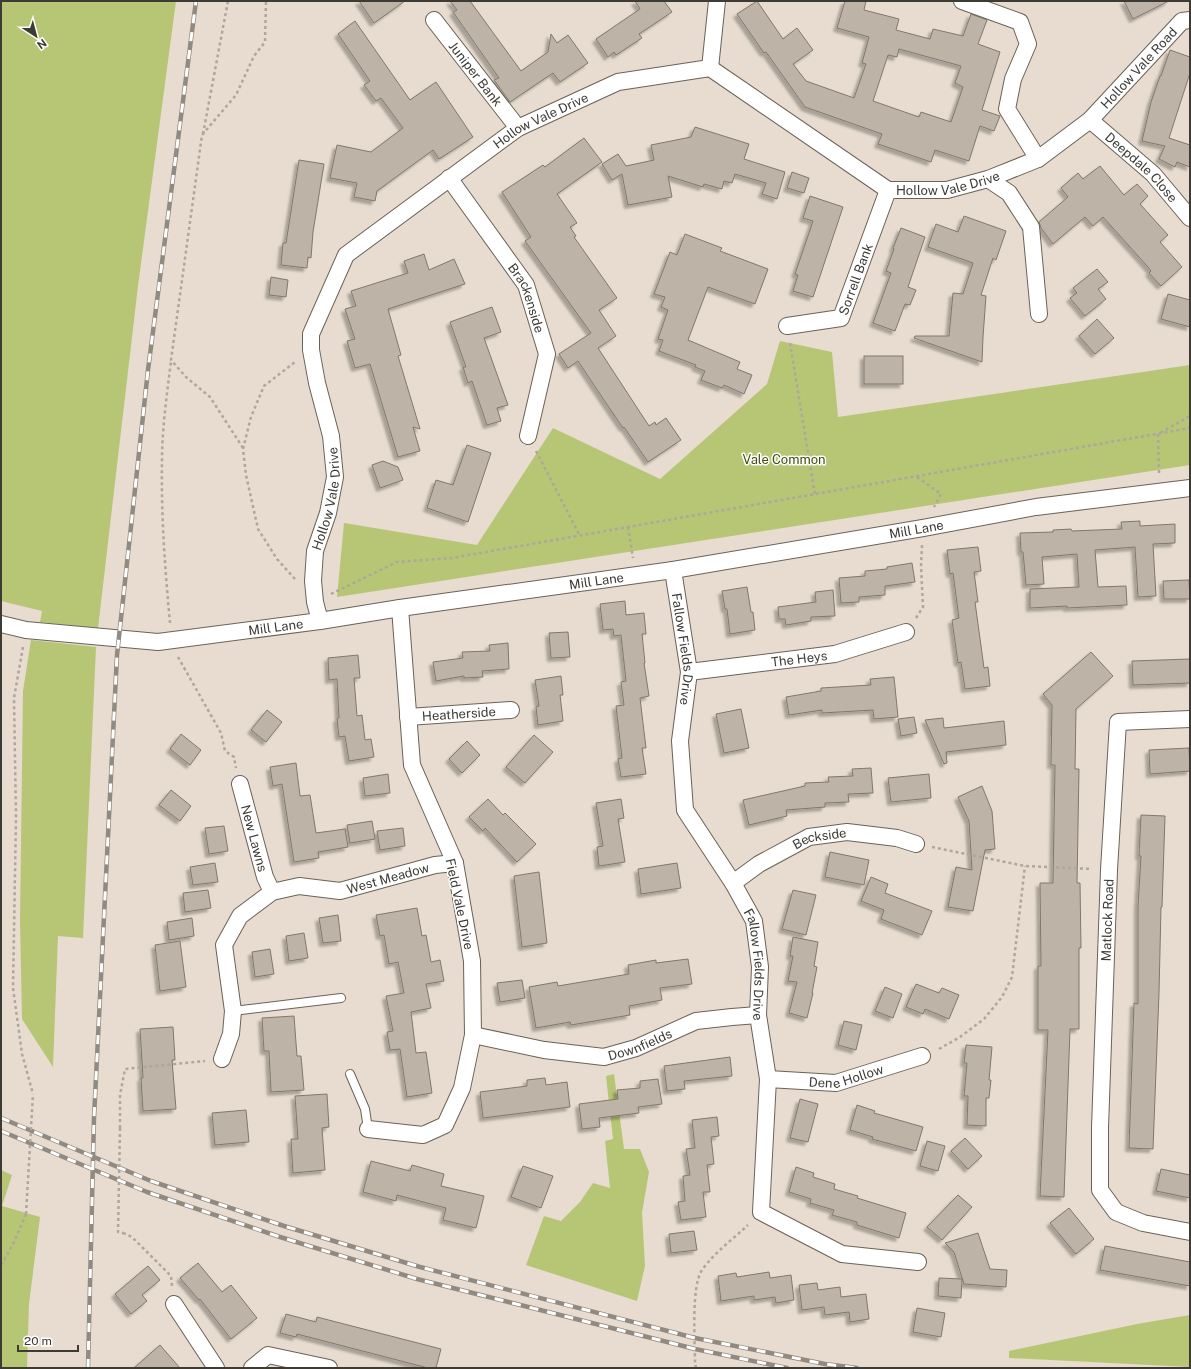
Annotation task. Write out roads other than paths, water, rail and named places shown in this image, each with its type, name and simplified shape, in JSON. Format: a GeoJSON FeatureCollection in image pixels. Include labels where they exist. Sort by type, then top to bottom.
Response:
{"type":"FeatureCollection","features":[{"type":"Feature","properties":{"kind":"street"},"geometry":{"type":"LineString","coordinates":[[710,68],[716,1]]}},
{"type":"Feature","properties":{"kind":"street"},"geometry":{"type":"LineString","coordinates":[[962,1],[1020,22],[1028,44],[1012,79],[1007,109],[1038,159]]}},
{"type":"Feature","properties":{"kind":"street","name":"Juniper Bank"},"geometry":{"type":"LineString","coordinates":[[434,20],[518,128]]}},
{"type":"Feature","properties":{"kind":"street","name":"Hollow Vale Road"},"geometry":{"type":"LineString","coordinates":[[1090,120],[1182,21],[1190,20]]}},
{"type":"Feature","properties":{"kind":"street","name":"Hollow Vale Drive"},"geometry":{"type":"LineString","coordinates":[[320,620],[315,602],[313,581],[315,551],[328,513],[335,477],[331,436],[317,383],[311,350],[311,334],[346,255],[518,128],[618,82],[710,68],[888,190],[948,190],[988,180],[1038,159],[1090,120]]}},
{"type":"Feature","properties":{"kind":"street","name":"Deepdale Close"},"geometry":{"type":"LineString","coordinates":[[1090,120],[1153,174],[1190,218]]}},
{"type":"Feature","properties":{"kind":"street","name":"Brackenside"},"geometry":{"type":"LineString","coordinates":[[449,178],[526,285],[539,326],[547,354],[528,436]]}},
{"type":"Feature","properties":{"kind":"street"},"geometry":{"type":"LineString","coordinates":[[988,180],[1009,193],[1031,227],[1039,314]]}},
{"type":"Feature","properties":{"kind":"street","name":"Sorrell Bank"},"geometry":{"type":"LineString","coordinates":[[787,326],[841,318],[888,190]]}},
{"type":"Feature","properties":{"kind":"street","name":"Mill Lane"},"geometry":{"type":"LineString","coordinates":[[1,624],[26,630],[158,642],[673,570],[922,528],[1036,506],[1190,488]]}},
{"type":"Feature","properties":{"kind":"street","name":"Fallow Fields Drive"},"geometry":{"type":"LineString","coordinates":[[673,570],[689,672],[680,741],[685,810],[733,883],[754,921],[760,967],[758,1015],[768,1079],[761,1212],[842,1254],[918,1262]]}},
{"type":"Feature","properties":{"kind":"street","name":"Field Vale Drive"},"geometry":{"type":"LineString","coordinates":[[368,1129],[423,1135],[445,1125],[462,1088],[473,1035],[472,961],[455,863],[412,765],[400,608]]}},
{"type":"Feature","properties":{"kind":"street","name":"The Heys"},"geometry":{"type":"LineString","coordinates":[[689,672],[835,654],[906,632]]}},
{"type":"Feature","properties":{"kind":"street","name":"Heatherside"},"geometry":{"type":"LineString","coordinates":[[408,717],[511,710]]}},
{"type":"Feature","properties":{"kind":"street","name":"Matlock Road"},"geometry":{"type":"LineString","coordinates":[[1190,719],[1118,722],[1109,870],[1100,1128],[1100,1190],[1116,1212],[1143,1223],[1190,1232]]}},
{"type":"Feature","properties":{"kind":"street","name":"New Lawns"},"geometry":{"type":"LineString","coordinates":[[240,784],[264,877],[272,892]]}},
{"type":"Feature","properties":{"kind":"street","name":"Beckside"},"geometry":{"type":"LineString","coordinates":[[733,883],[759,864],[809,837],[847,832],[897,838],[916,844]]}},
{"type":"Feature","properties":{"kind":"street","name":"West Meadow"},"geometry":{"type":"LineString","coordinates":[[222,1059],[231,1034],[233,1011],[224,945],[240,916],[272,892],[299,886],[340,891],[435,865],[455,863]]}},
{"type":"Feature","properties":{"kind":"street","name":"Downfields"},"geometry":{"type":"LineString","coordinates":[[473,1035],[544,1050],[604,1057],[636,1048],[696,1022],[758,1015]]}},
{"type":"Feature","properties":{"kind":"street","name":"Dene Hollow"},"geometry":{"type":"LineString","coordinates":[[768,1079],[836,1083],[922,1056]]}},
{"type":"Feature","properties":{"kind":"street"},"geometry":{"type":"LineString","coordinates":[[174,1304],[216,1368]]}},
{"type":"Feature","properties":{"kind":"street"},"geometry":{"type":"LineString","coordinates":[[252,1368],[268,1355],[329,1368]]}},
{"type":"Feature","properties":{"kind":"lane"},"geometry":{"type":"LineString","coordinates":[[233,1011],[341,998]]}},
{"type":"Feature","properties":{"kind":"lane"},"geometry":{"type":"LineString","coordinates":[[350,1074],[365,1109],[368,1129]]}},
{"type":"Feature","properties":{"kind":"railway"},"geometry":{"type":"LineString","coordinates":[[88,1368],[94,1118],[117,655],[148,370],[196,1]]}},
{"type":"Feature","properties":{"kind":"railway"},"geometry":{"type":"LineString","coordinates":[[1,1118],[151,1181],[284,1226],[420,1267],[695,1338],[825,1364],[857,1368]]}},
{"type":"Feature","properties":{"kind":"railway"},"geometry":{"type":"LineString","coordinates":[[1,1131],[147,1192],[280,1237],[417,1279],[695,1349],[787,1368]]}},
{"type":"Feature","properties":{"kind":"park label","name":"Vale Common"},"geometry":{"type":"Point","coordinates":[784,459]}}]}
